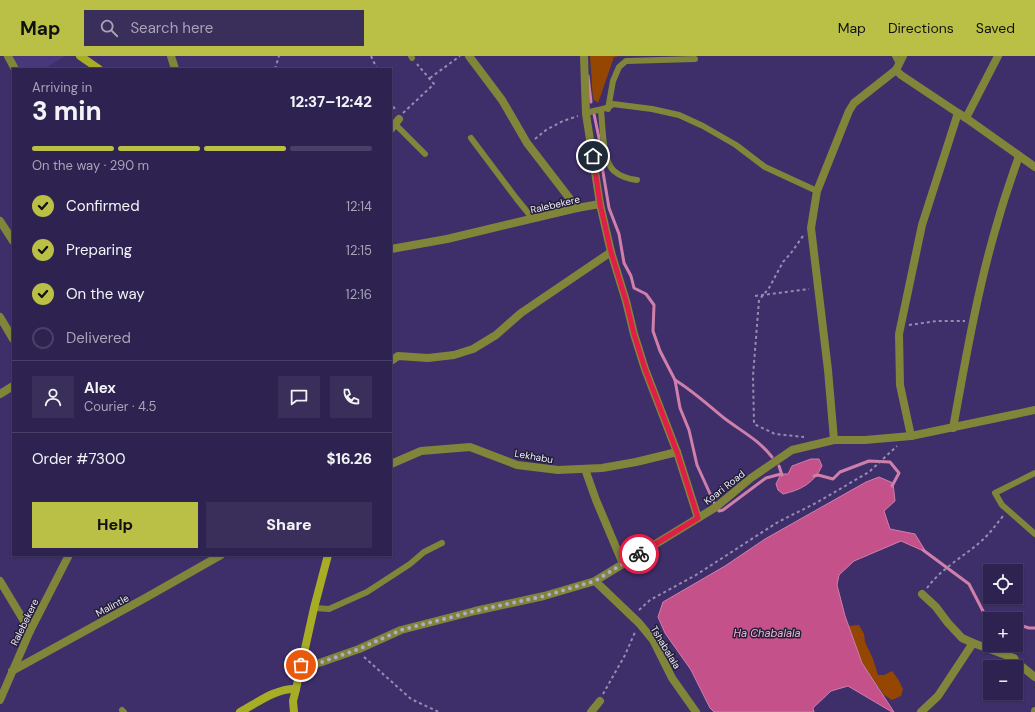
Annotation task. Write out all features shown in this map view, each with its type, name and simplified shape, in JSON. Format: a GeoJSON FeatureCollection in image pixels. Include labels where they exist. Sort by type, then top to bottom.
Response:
{"type":"FeatureCollection","features":[{"type":"Feature","properties":{"kind":"street"},"geometry":{"type":"LineString","coordinates":[[8,56],[14,68]]}},
{"type":"Feature","properties":{"kind":"street"},"geometry":{"type":"LineString","coordinates":[[80,56],[98,68]]}},
{"type":"Feature","properties":{"kind":"street"},"geometry":{"type":"LineString","coordinates":[[171,56],[175,68]]}},
{"type":"Feature","properties":{"kind":"street"},"geometry":{"type":"LineString","coordinates":[[469,56],[502,100],[527,143],[577,208]]}},
{"type":"Feature","properties":{"kind":"street"},"geometry":{"type":"LineString","coordinates":[[584,56],[586,114],[600,204],[611,252],[645,369],[677,452],[698,518]]}},
{"type":"Feature","properties":{"kind":"street"},"geometry":{"type":"LineString","coordinates":[[834,440],[828,370],[811,228],[817,191],[848,111],[854,103],[898,67],[903,56]]}},
{"type":"Feature","properties":{"kind":"street"},"geometry":{"type":"LineString","coordinates":[[966,118],[998,56]]}},
{"type":"Feature","properties":{"kind":"street"},"geometry":{"type":"LineString","coordinates":[[898,67],[901,76],[966,118],[1035,167]]}},
{"type":"Feature","properties":{"kind":"street"},"geometry":{"type":"LineString","coordinates":[[911,436],[900,385],[900,327],[922,225],[958,113]]}},
{"type":"Feature","properties":{"kind":"street"},"geometry":{"type":"LineString","coordinates":[[953,428],[974,320],[999,217],[1019,156]]}},
{"type":"Feature","properties":{"kind":"street","name":"Ralebekere"},"geometry":{"type":"LineString","coordinates":[[392,249],[447,239],[577,208],[600,204]]}},
{"type":"Feature","properties":{"kind":"street"},"geometry":{"type":"LineString","coordinates":[[0,221],[12,239]]}},
{"type":"Feature","properties":{"kind":"street"},"geometry":{"type":"LineString","coordinates":[[392,360],[398,356],[428,358],[454,355],[473,349],[496,335],[521,313],[611,252]]}},
{"type":"Feature","properties":{"kind":"street"},"geometry":{"type":"LineString","coordinates":[[0,317],[12,337]]}},
{"type":"Feature","properties":{"kind":"street"},"geometry":{"type":"LineString","coordinates":[[0,394],[12,387]]}},
{"type":"Feature","properties":{"kind":"street","name":"Koari Road"},"geometry":{"type":"LineString","coordinates":[[301,665],[312,665],[322,662],[359,649],[401,630],[475,611],[544,596],[595,581],[716,507],[751,478],[792,450],[834,440],[865,440],[911,436],[1035,410]]}},
{"type":"Feature","properties":{"kind":"street","name":"Lekhabu"},"geometry":{"type":"LineString","coordinates":[[392,464],[421,451],[470,447],[517,465],[558,470],[585,469],[636,462],[677,452]]}},
{"type":"Feature","properties":{"kind":"street"},"geometry":{"type":"LineString","coordinates":[[585,469],[596,500],[623,564]]}},
{"type":"Feature","properties":{"kind":"street","name":"Ralebekere"},"geometry":{"type":"LineString","coordinates":[[0,700],[30,631],[68,556]]}},
{"type":"Feature","properties":{"kind":"street","name":"Malintle"},"geometry":{"type":"LineString","coordinates":[[12,670],[148,597],[219,556]]}},
{"type":"Feature","properties":{"kind":"street"},"geometry":{"type":"LineString","coordinates":[[294,712],[294,701],[301,665],[328,556]]}},
{"type":"Feature","properties":{"kind":"street"},"geometry":{"type":"LineString","coordinates":[[0,581],[30,631]]}},
{"type":"Feature","properties":{"kind":"street","name":"Tshabalala"},"geometry":{"type":"LineString","coordinates":[[595,581],[639,623],[653,640],[672,678],[696,712]]}},
{"type":"Feature","properties":{"kind":"street"},"geometry":{"type":"LineString","coordinates":[[922,594],[936,607],[962,638],[1014,658],[1016,662],[1035,677]]}},
{"type":"Feature","properties":{"kind":"street"},"geometry":{"type":"LineString","coordinates":[[921,712],[938,696],[973,643]]}},
{"type":"Feature","properties":{"kind":"street"},"geometry":{"type":"LineString","coordinates":[[240,712],[277,692],[287,689],[296,689]]}},
{"type":"Feature","properties":{"kind":"street"},"geometry":{"type":"LineString","coordinates":[[591,712],[600,701]]}},
{"type":"Feature","properties":{"kind":"lane"},"geometry":{"type":"LineString","coordinates":[[894,56],[898,67]]}},
{"type":"Feature","properties":{"kind":"lane"},"geometry":{"type":"LineString","coordinates":[[608,109],[613,81],[619,67],[626,60],[695,59]]}},
{"type":"Feature","properties":{"kind":"lane"},"geometry":{"type":"LineString","coordinates":[[586,114],[590,111],[608,109],[613,104],[652,109],[679,115],[703,126],[736,145],[765,167],[817,191]]}},
{"type":"Feature","properties":{"kind":"lane"},"geometry":{"type":"LineString","coordinates":[[601,110],[605,147],[608,160],[613,170],[625,178],[637,180]]}},
{"type":"Feature","properties":{"kind":"lane"},"geometry":{"type":"LineString","coordinates":[[395,124],[425,154]]}},
{"type":"Feature","properties":{"kind":"lane"},"geometry":{"type":"LineString","coordinates":[[471,138],[533,219]]}},
{"type":"Feature","properties":{"kind":"lane"},"geometry":{"type":"LineString","coordinates":[[1035,473],[995,493],[1002,505],[1035,534]]}},
{"type":"Feature","properties":{"kind":"lane"},"geometry":{"type":"LineString","coordinates":[[314,608],[329,609],[367,592],[410,564],[424,552],[442,543]]}},
{"type":"Feature","properties":{"kind":"path"},"geometry":{"type":"LineString","coordinates":[[275,68],[279,56]]}},
{"type":"Feature","properties":{"kind":"path"},"geometry":{"type":"LineString","coordinates":[[371,56],[377,68]]}},
{"type":"Feature","properties":{"kind":"path"},"geometry":{"type":"LineString","coordinates":[[430,78],[460,56]]}},
{"type":"Feature","properties":{"kind":"path"},"geometry":{"type":"LineString","coordinates":[[395,124],[413,102],[434,84],[412,57]]}},
{"type":"Feature","properties":{"kind":"path"},"geometry":{"type":"LineString","coordinates":[[392,107],[395,124]]}},
{"type":"Feature","properties":{"kind":"path"},"geometry":{"type":"LineString","coordinates":[[527,143],[538,138],[546,130],[571,117],[586,114]]}},
{"type":"Feature","properties":{"kind":"path"},"geometry":{"type":"LineString","coordinates":[[810,446],[808,438],[774,434],[754,424],[754,368],[759,300],[769,288],[783,262],[801,238],[811,228]]}},
{"type":"Feature","properties":{"kind":"path"},"geometry":{"type":"LineString","coordinates":[[755,296],[818,288]]}},
{"type":"Feature","properties":{"kind":"path"},"geometry":{"type":"LineString","coordinates":[[900,327],[938,321],[974,320]]}},
{"type":"Feature","properties":{"kind":"path"},"geometry":{"type":"LineString","coordinates":[[632,616],[650,600],[696,575],[778,522],[816,503],[869,472],[897,447],[899,437]]}},
{"type":"Feature","properties":{"kind":"path"},"geometry":{"type":"LineString","coordinates":[[922,594],[934,579],[979,543],[991,531],[1007,510]]}},
{"type":"Feature","properties":{"kind":"path"},"geometry":{"type":"LineString","coordinates":[[600,701],[625,655],[639,623]]}},
{"type":"Feature","properties":{"kind":"path"},"geometry":{"type":"LineString","coordinates":[[359,649],[363,656],[411,699],[439,712]]}},
{"type":"Feature","properties":{"kind":"shaded area"},"geometry":{"type":"Polygon","coordinates":[[[13,56],[65,56],[46,68],[19,68],[13,56]]]}},
{"type":"Feature","properties":{"kind":"shaded area"},"geometry":{"type":"Polygon","coordinates":[[[590,56],[620,56],[614,57],[598,103],[593,99],[590,56]]]}},
{"type":"Feature","properties":{"kind":"shaded area"},"geometry":{"type":"Polygon","coordinates":[[[859,625],[864,634],[865,642],[873,659],[878,675],[884,675],[892,671],[903,689],[901,696],[892,700],[884,695],[862,663],[849,626],[859,625]]]}},
{"type":"Feature","properties":{"kind":"water"},"geometry":{"type":"Polygon","coordinates":[[[811,459],[819,459],[822,466],[811,481],[801,488],[783,494],[778,490],[776,484],[781,474],[788,474],[792,466],[811,459]]]}},
{"type":"Feature","properties":{"kind":"water","name":"Ha Chabalala"},"geometry":{"type":"Polygon","coordinates":[[[879,477],[893,483],[895,501],[884,511],[890,529],[915,534],[926,552],[901,541],[854,561],[839,575],[837,585],[845,616],[862,663],[894,712],[848,686],[831,691],[813,708],[814,712],[714,712],[710,708],[691,670],[665,633],[658,617],[663,602],[725,566],[765,539],[866,482],[879,477]]]}},
{"type":"Feature","properties":{"kind":"waterway"},"geometry":{"type":"LineString","coordinates":[[588,76],[591,102]]}},
{"type":"Feature","properties":{"kind":"waterway"},"geometry":{"type":"LineString","coordinates":[[594,114],[609,208],[619,234],[624,263],[631,276],[634,288],[646,294],[654,305],[653,331],[660,351],[675,380],[680,408],[689,430],[697,465],[716,507],[719,511],[723,510],[766,478],[781,474]]}},
{"type":"Feature","properties":{"kind":"waterway"},"geometry":{"type":"LineString","coordinates":[[675,380],[756,441],[772,457]]}},
{"type":"Feature","properties":{"kind":"waterway"},"geometry":{"type":"LineString","coordinates":[[814,476],[818,475],[833,479],[840,472],[869,461],[890,462],[899,473],[892,486]]}},
{"type":"Feature","properties":{"kind":"waterway"},"geometry":{"type":"LineString","coordinates":[[779,466],[782,475]]}},
{"type":"Feature","properties":{"kind":"waterway"},"geometry":{"type":"LineString","coordinates":[[923,550],[969,584],[983,612]]}},
{"type":"Feature","properties":{"kind":"waterway"},"geometry":{"type":"LineString","coordinates":[[1023,626],[1035,628]]}},
{"type":"Feature","properties":{"kind":"way so far"},"geometry":{"type":"LineString","coordinates":[[301,665],[312,665],[322,662],[359,649],[401,630],[475,611],[544,596],[595,581],[639,554]]}},
{"type":"Feature","properties":{"kind":"route"},"geometry":{"type":"LineString","coordinates":[[593,156],[600,204],[611,252],[626,301],[634,334],[645,369],[677,452],[698,518],[639,554]]}}]}
